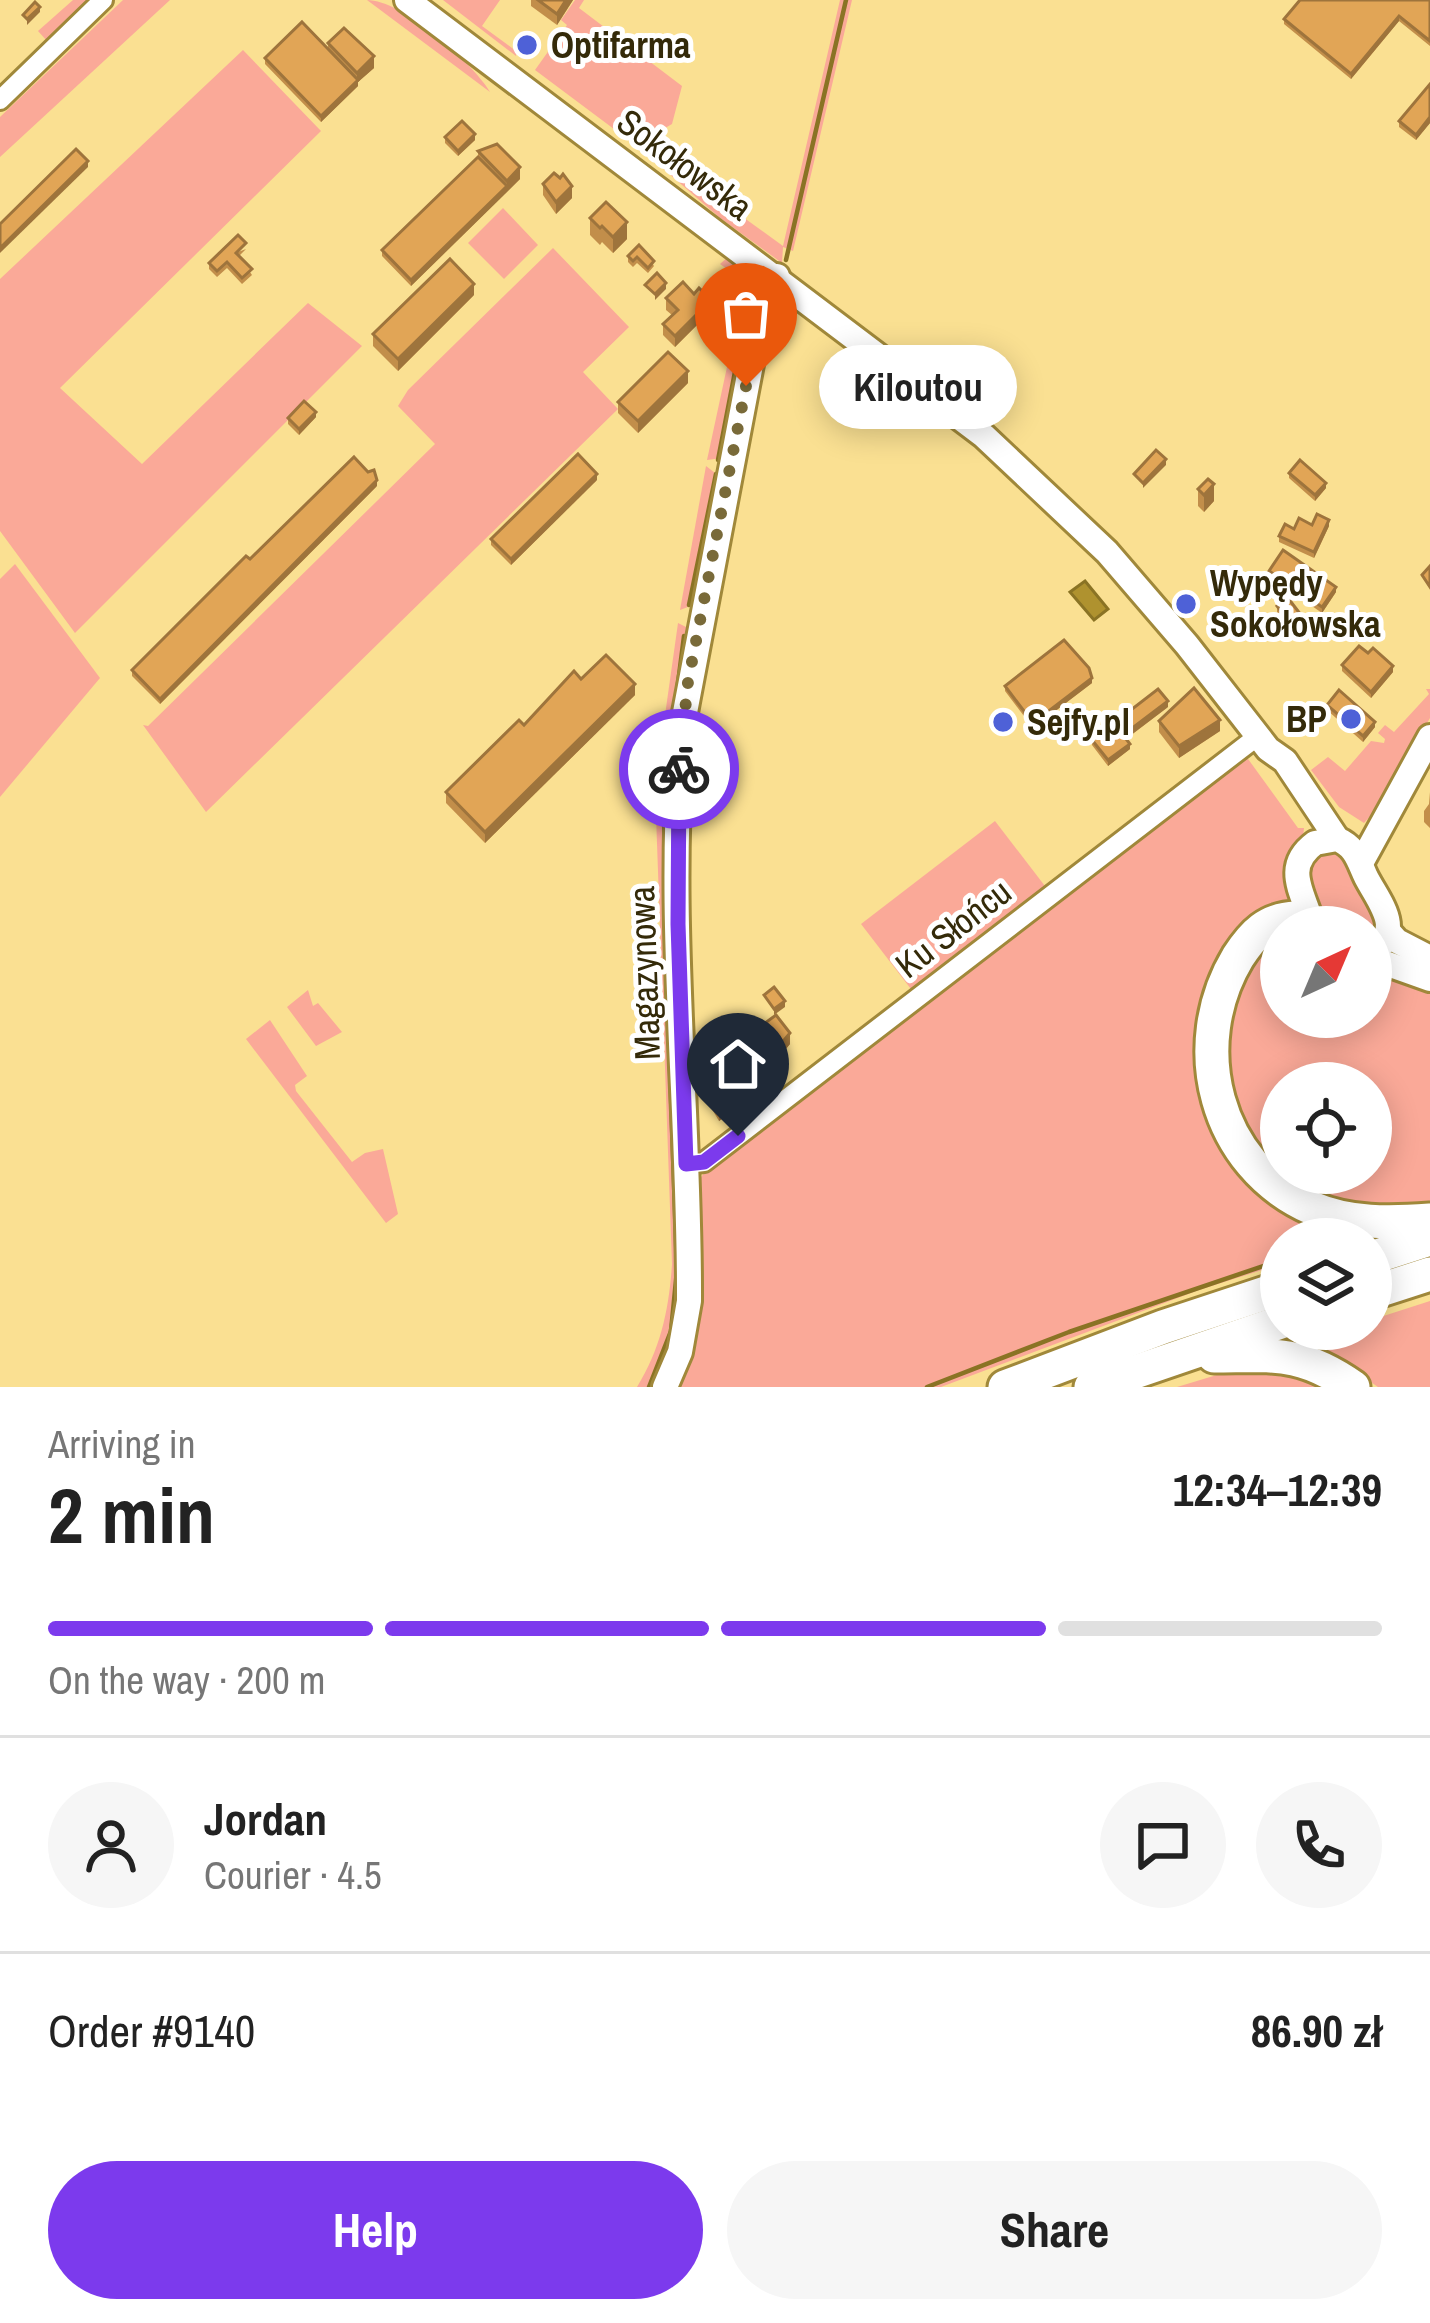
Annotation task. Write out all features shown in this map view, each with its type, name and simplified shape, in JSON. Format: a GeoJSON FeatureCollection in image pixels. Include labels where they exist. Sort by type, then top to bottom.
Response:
{"type":"FeatureCollection","features":[{"type":"Feature","properties":{"kind":"highway"},"geometry":{"type":"LineString","coordinates":[[1260,930],[1232,968],[1216,1005],[1211,1032],[1219,1106],[1247,1159],[1281,1190],[1308,1206],[1365,1222],[1430,1220]]}},
{"type":"Feature","properties":{"kind":"highway"},"geometry":{"type":"LineString","coordinates":[[1392,1251],[1430,1239]]}},
{"type":"Feature","properties":{"kind":"highway"},"geometry":{"type":"LineString","coordinates":[[1392,1286],[1430,1274]]}},
{"type":"Feature","properties":{"kind":"highway"},"geometry":{"type":"LineString","coordinates":[[1005,1387],[1260,1295]]}},
{"type":"Feature","properties":{"kind":"highway"},"geometry":{"type":"LineString","coordinates":[[1091,1387],[1260,1329]]}},
{"type":"Feature","properties":{"kind":"highway"},"geometry":{"type":"LineString","coordinates":[[1183,1355],[1263,1353],[1296,1359],[1330,1371],[1353,1387]]}},
{"type":"Feature","properties":{"kind":"street"},"geometry":{"type":"LineString","coordinates":[[0,100],[103,0]]}},
{"type":"Feature","properties":{"kind":"street","name":"Sokołowska"},"geometry":{"type":"LineString","coordinates":[[407,0],[965,420],[1054,498],[1153,603],[1263,742],[1285,761],[1331,841],[1360,862],[1384,906]]}},
{"type":"Feature","properties":{"kind":"street","name":"Magazynowa"},"geometry":{"type":"LineString","coordinates":[[665,1387],[680,1352],[689,1301],[677,885],[681,746],[700,617],[763,301],[777,276]]}},
{"type":"Feature","properties":{"kind":"street"},"geometry":{"type":"LineString","coordinates":[[1360,862],[1430,737]]}},
{"type":"Feature","properties":{"kind":"street","name":"Ku Słońcu"},"geometry":{"type":"LineString","coordinates":[[686,1164],[704,1162],[1263,742]]}},
{"type":"Feature","properties":{"kind":"street"},"geometry":{"type":"LineString","coordinates":[[1306,906],[1296,874],[1302,853],[1380,822]]}},
{"type":"Feature","properties":{"kind":"street"},"geometry":{"type":"LineString","coordinates":[[1392,935],[1430,958]]}},
{"type":"Feature","properties":{"kind":"street"},"geometry":{"type":"LineString","coordinates":[[1392,963],[1430,979]]}},
{"type":"Feature","properties":{"kind":"shaded area"},"geometry":{"type":"Polygon","coordinates":[[[73,0],[90,0],[47,41],[38,31],[73,0]]]}},
{"type":"Feature","properties":{"kind":"shaded area"},"geometry":{"type":"Polygon","coordinates":[[[123,0],[170,0],[0,157],[0,117],[123,0]]]}},
{"type":"Feature","properties":{"kind":"shaded area"},"geometry":{"type":"Polygon","coordinates":[[[367,0],[398,10],[434,34],[490,92],[367,0]]]}},
{"type":"Feature","properties":{"kind":"shaded area"},"geometry":{"type":"Polygon","coordinates":[[[443,0],[500,0],[482,26],[516,51],[516,56],[443,0]]]}},
{"type":"Feature","properties":{"kind":"shaded area"},"geometry":{"type":"Polygon","coordinates":[[[575,0],[584,0],[579,8],[682,86],[672,124],[638,147],[535,70],[567,25],[561,20],[575,0]]]}},
{"type":"Feature","properties":{"kind":"shaded area"},"geometry":{"type":"Polygon","coordinates":[[[840,0],[852,0],[793,251],[783,247],[782,263],[720,218],[651,158],[725,212],[729,207],[783,246],[840,0]]]}},
{"type":"Feature","properties":{"kind":"shaded area"},"geometry":{"type":"Polygon","coordinates":[[[243,50],[321,131],[60,388],[142,464],[308,303],[362,346],[75,633],[0,531],[0,279],[243,50]]]}},
{"type":"Feature","properties":{"kind":"shaded area"},"geometry":{"type":"Polygon","coordinates":[[[503,208],[538,245],[504,279],[468,243],[503,208]]]}},
{"type":"Feature","properties":{"kind":"shaded area"},"geometry":{"type":"Polygon","coordinates":[[[553,248],[629,327],[583,372],[618,409],[206,812],[143,725],[148,726],[435,444],[398,406],[408,390],[553,248]]]}},
{"type":"Feature","properties":{"kind":"shaded area"},"geometry":{"type":"Polygon","coordinates":[[[728,257],[754,275],[749,324],[720,343],[702,325],[745,282],[720,264],[728,257]]]}},
{"type":"Feature","properties":{"kind":"shaded area"},"geometry":{"type":"Polygon","coordinates":[[[735,348],[742,351],[722,458],[707,460],[730,353],[735,348]]]}},
{"type":"Feature","properties":{"kind":"shaded area"},"geometry":{"type":"Polygon","coordinates":[[[706,466],[719,476],[693,605],[680,610],[706,466]]]}},
{"type":"Feature","properties":{"kind":"shaded area"},"geometry":{"type":"Polygon","coordinates":[[[15,564],[100,678],[0,797],[0,579],[15,564]]]}},
{"type":"Feature","properties":{"kind":"shaded area"},"geometry":{"type":"Polygon","coordinates":[[[1085,581],[1108,609],[1094,620],[1070,592],[1085,581]]]}},
{"type":"Feature","properties":{"kind":"shaded area"},"geometry":{"type":"Polygon","coordinates":[[[678,623],[688,628],[688,634],[669,775],[661,780],[656,779],[678,623]]]}},
{"type":"Feature","properties":{"kind":"shaded area"},"geometry":{"type":"Polygon","coordinates":[[[1426,689],[1430,689],[1430,718],[1381,804],[1364,823],[1339,807],[1311,770],[1328,757],[1345,771],[1371,741],[1384,743],[1378,733],[1385,725],[1394,732],[1429,694],[1426,689]]]}},
{"type":"Feature","properties":{"kind":"shaded area"},"geometry":{"type":"Polygon","coordinates":[[[1243,752],[1298,828],[1304,828],[1295,901],[1287,906],[1260,906],[1260,922],[1239,935],[1209,1114],[1260,1153],[1260,1194],[1313,1194],[1344,1218],[1260,1218],[1260,1271],[941,1387],[672,1387],[697,1183],[711,1163],[1243,752]]]}},
{"type":"Feature","properties":{"kind":"shaded area"},"geometry":{"type":"Polygon","coordinates":[[[655,787],[667,790],[679,1305],[672,1342],[653,1387],[637,1387],[662,1328],[672,1264],[655,787]]]}},
{"type":"Feature","properties":{"kind":"shaded area"},"geometry":{"type":"Polygon","coordinates":[[[995,821],[1048,890],[914,993],[861,924],[995,821]]]}},
{"type":"Feature","properties":{"kind":"shaded area"},"geometry":{"type":"Polygon","coordinates":[[[1334,852],[1343,858],[1360,878],[1372,906],[1318,906],[1310,871],[1321,856],[1334,852]]]}},
{"type":"Feature","properties":{"kind":"shaded area"},"geometry":{"type":"Polygon","coordinates":[[[1260,952],[1260,1038],[1392,1038],[1392,977],[1430,990],[1430,1207],[1373,1213],[1322,1194],[1392,1194],[1392,1062],[1260,1062],[1260,1149],[1225,1104],[1231,984],[1260,952]]]}},
{"type":"Feature","properties":{"kind":"shaded area"},"geometry":{"type":"Polygon","coordinates":[[[308,990],[313,1006],[318,1003],[342,1032],[316,1046],[287,1007],[308,990]]]}},
{"type":"Feature","properties":{"kind":"shaded area"},"geometry":{"type":"Polygon","coordinates":[[[270,1020],[307,1076],[295,1085],[296,1091],[352,1162],[383,1149],[398,1214],[386,1223],[246,1039],[270,1020]]]}},
{"type":"Feature","properties":{"kind":"shaded area"},"geometry":{"type":"Polygon","coordinates":[[[1430,1301],[1430,1387],[1378,1387],[1337,1359],[1310,1350],[1392,1350],[1392,1313],[1430,1301]]]}},
{"type":"Feature","properties":{"kind":"shaded area"},"geometry":{"type":"Polygon","coordinates":[[[1275,1368],[1337,1387],[1177,1387],[1220,1374],[1275,1368]]]}},
{"type":"Feature","properties":{"kind":"building"},"geometry":{"type":"Polygon","coordinates":[[[538,0],[566,0],[557,14],[538,0]]]}},
{"type":"Feature","properties":{"kind":"building"},"geometry":{"type":"Polygon","coordinates":[[[1300,0],[1430,0],[1430,41],[1399,16],[1351,74],[1284,19],[1300,0]]]}},
{"type":"Feature","properties":{"kind":"building"},"geometry":{"type":"Polygon","coordinates":[[[35,2],[40,7],[27,19],[23,15],[35,2]]]}},
{"type":"Feature","properties":{"kind":"building"},"geometry":{"type":"Polygon","coordinates":[[[302,22],[358,80],[321,116],[265,58],[302,22]]]}},
{"type":"Feature","properties":{"kind":"building"},"geometry":{"type":"Polygon","coordinates":[[[344,28],[374,56],[357,73],[328,43],[344,28]]]}},
{"type":"Feature","properties":{"kind":"building"},"geometry":{"type":"Polygon","coordinates":[[[1430,84],[1430,117],[1416,135],[1399,121],[1430,84]]]}},
{"type":"Feature","properties":{"kind":"building"},"geometry":{"type":"Polygon","coordinates":[[[462,121],[475,134],[458,151],[445,137],[462,121]]]}},
{"type":"Feature","properties":{"kind":"building"},"geometry":{"type":"Polygon","coordinates":[[[497,144],[520,167],[507,181],[478,151],[497,144]]]}},
{"type":"Feature","properties":{"kind":"building"},"geometry":{"type":"Polygon","coordinates":[[[76,149],[88,161],[0,248],[0,224],[76,149]]]}},
{"type":"Feature","properties":{"kind":"building"},"geometry":{"type":"Polygon","coordinates":[[[478,157],[507,186],[411,280],[382,250],[478,157]]]}},
{"type":"Feature","properties":{"kind":"building"},"geometry":{"type":"Polygon","coordinates":[[[554,173],[560,178],[563,174],[572,186],[556,202],[543,184],[554,173]]]}},
{"type":"Feature","properties":{"kind":"building"},"geometry":{"type":"Polygon","coordinates":[[[606,202],[627,222],[613,237],[590,218],[606,202]]]}},
{"type":"Feature","properties":{"kind":"building"},"geometry":{"type":"Polygon","coordinates":[[[238,235],[246,243],[236,253],[252,269],[242,278],[227,262],[217,271],[209,263],[238,235]]]}},
{"type":"Feature","properties":{"kind":"building"},"geometry":{"type":"Polygon","coordinates":[[[639,245],[654,261],[648,268],[637,257],[633,261],[628,256],[639,245]]]}},
{"type":"Feature","properties":{"kind":"building"},"geometry":{"type":"Polygon","coordinates":[[[450,259],[474,284],[398,359],[373,334],[450,259]]]}},
{"type":"Feature","properties":{"kind":"building"},"geometry":{"type":"Polygon","coordinates":[[[657,273],[666,283],[655,294],[645,285],[657,273]]]}},
{"type":"Feature","properties":{"kind":"building"},"geometry":{"type":"Polygon","coordinates":[[[683,282],[694,294],[699,288],[711,300],[675,336],[663,324],[678,310],[666,298],[683,282]]]}},
{"type":"Feature","properties":{"kind":"building"},"geometry":{"type":"Polygon","coordinates":[[[668,352],[688,371],[638,421],[618,402],[668,352]]]}},
{"type":"Feature","properties":{"kind":"building"},"geometry":{"type":"Polygon","coordinates":[[[304,401],[316,412],[299,429],[288,418],[304,401]]]}},
{"type":"Feature","properties":{"kind":"building"},"geometry":{"type":"Polygon","coordinates":[[[1156,450],[1166,459],[1143,483],[1134,474],[1156,450]]]}},
{"type":"Feature","properties":{"kind":"building"},"geometry":{"type":"Polygon","coordinates":[[[578,454],[597,474],[511,559],[491,539],[578,454]]]}},
{"type":"Feature","properties":{"kind":"building"},"geometry":{"type":"Polygon","coordinates":[[[354,457],[368,472],[374,470],[377,480],[160,699],[132,670],[354,457]]]}},
{"type":"Feature","properties":{"kind":"building"},"geometry":{"type":"Polygon","coordinates":[[[1300,460],[1326,483],[1315,495],[1289,473],[1300,460]]]}},
{"type":"Feature","properties":{"kind":"building"},"geometry":{"type":"Polygon","coordinates":[[[1208,479],[1214,484],[1204,495],[1198,489],[1208,479]]]}},
{"type":"Feature","properties":{"kind":"building"},"geometry":{"type":"Polygon","coordinates":[[[1317,514],[1329,520],[1314,552],[1279,536],[1285,524],[1294,529],[1299,518],[1312,525],[1317,514]]]}},
{"type":"Feature","properties":{"kind":"building"},"geometry":{"type":"Polygon","coordinates":[[[1283,550],[1336,587],[1322,607],[1269,571],[1283,550]]]}},
{"type":"Feature","properties":{"kind":"building"},"geometry":{"type":"Polygon","coordinates":[[[1288,598],[1301,615],[1290,623],[1277,606],[1288,598]]]}},
{"type":"Feature","properties":{"kind":"building"},"geometry":{"type":"Polygon","coordinates":[[[1064,640],[1092,678],[1033,723],[1005,686],[1064,640]]]}},
{"type":"Feature","properties":{"kind":"building"},"geometry":{"type":"Polygon","coordinates":[[[1359,646],[1368,653],[1373,648],[1393,666],[1371,692],[1342,665],[1359,646]]]}},
{"type":"Feature","properties":{"kind":"building"},"geometry":{"type":"Polygon","coordinates":[[[606,655],[635,684],[485,832],[446,792],[519,720],[524,725],[574,671],[581,679],[606,655]]]}},
{"type":"Feature","properties":{"kind":"building"},"geometry":{"type":"Polygon","coordinates":[[[1194,688],[1220,720],[1179,746],[1159,721],[1194,688]]]}},
{"type":"Feature","properties":{"kind":"building"},"geometry":{"type":"Polygon","coordinates":[[[1158,689],[1168,701],[1123,735],[1130,744],[1108,760],[1092,740],[1158,689]]]}},
{"type":"Feature","properties":{"kind":"building"},"geometry":{"type":"Polygon","coordinates":[[[1339,690],[1375,722],[1363,736],[1327,705],[1339,690]]]}},
{"type":"Feature","properties":{"kind":"building"},"geometry":{"type":"Polygon","coordinates":[[[774,987],[785,1001],[774,1009],[764,995],[774,987]]]}},
{"type":"Feature","properties":{"kind":"building"},"geometry":{"type":"Polygon","coordinates":[[[776,1015],[790,1033],[774,1052],[759,1033],[776,1015]]]}},
{"type":"Feature","properties":{"kind":"building"},"geometry":{"type":"Polygon","coordinates":[[[729,1053],[743,1070],[728,1080],[737,1091],[719,1110],[703,1082],[712,1075],[711,1066],[729,1053]]]}},
{"type":"Feature","properties":{"kind":"waterway"},"geometry":{"type":"LineString","coordinates":[[786,260],[846,0]]}},
{"type":"Feature","properties":{"kind":"waterway"},"geometry":{"type":"LineString","coordinates":[[744,325],[748,304]]}},
{"type":"Feature","properties":{"kind":"waterway"},"geometry":{"type":"LineString","coordinates":[[718,460],[739,351]]}},
{"type":"Feature","properties":{"kind":"waterway"},"geometry":{"type":"LineString","coordinates":[[689,605],[716,474]]}},
{"type":"Feature","properties":{"kind":"waterway"},"geometry":{"type":"LineString","coordinates":[[676,699],[684,636]]}},
{"type":"Feature","properties":{"kind":"waterway"},"geometry":{"type":"LineString","coordinates":[[665,776],[670,740]]}},
{"type":"Feature","properties":{"kind":"waterway"},"geometry":{"type":"LineString","coordinates":[[664,798],[665,930]]}},
{"type":"Feature","properties":{"kind":"waterway"},"geometry":{"type":"LineString","coordinates":[[649,1387],[671,1331],[677,1270],[666,954]]}},
{"type":"Feature","properties":{"kind":"waterway"},"geometry":{"type":"LineString","coordinates":[[927,1387],[1069,1332],[1260,1267]]}},
{"type":"Feature","properties":{"kind":"way so far"},"geometry":{"type":"LineString","coordinates":[[679,769],[688,682],[746,386]]}},
{"type":"Feature","properties":{"kind":"place","name":"Optifarma"},"geometry":{"type":"Point","coordinates":[527,45]}},
{"type":"Feature","properties":{"kind":"place","name":"Kiloutou"},"geometry":{"type":"Point","coordinates":[746,386]}},
{"type":"Feature","properties":{"kind":"place","name":"Wypędy Sokołowska"},"geometry":{"type":"Point","coordinates":[1186,604]}},
{"type":"Feature","properties":{"kind":"place","name":"BP"},"geometry":{"type":"Point","coordinates":[1351,719]}},
{"type":"Feature","properties":{"kind":"place","name":"Sejfy.pl"},"geometry":{"type":"Point","coordinates":[1003,722]}},
{"type":"Feature","properties":{"kind":"route"},"geometry":{"type":"LineString","coordinates":[[679,769],[678,924],[686,1164],[704,1162],[738,1136]]}}]}
